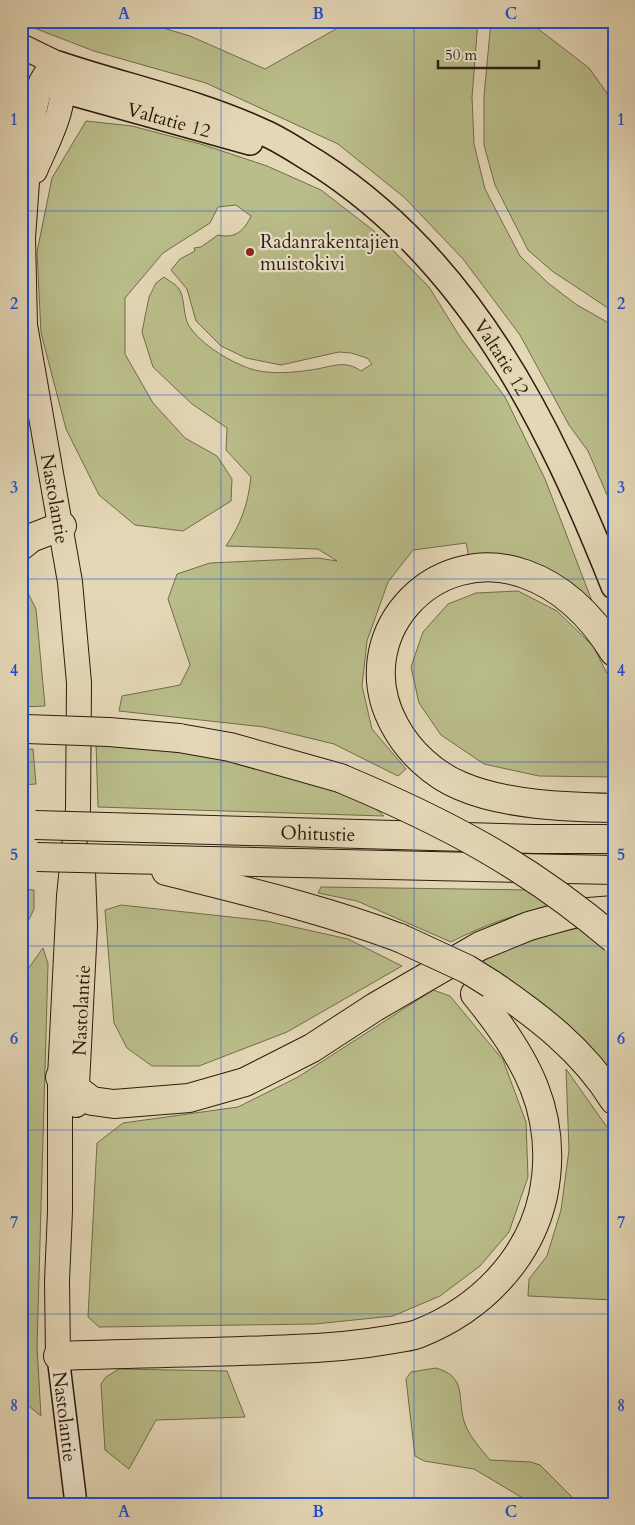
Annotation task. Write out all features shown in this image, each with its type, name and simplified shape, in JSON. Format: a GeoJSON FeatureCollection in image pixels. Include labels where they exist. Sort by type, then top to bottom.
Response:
{"type":"FeatureCollection","features":[{"type":"Feature","properties":{"kind":"highway","name":"Valtatie 12"},"geometry":{"type":"LineString","coordinates":[[46,78],[105,79],[214,112],[266,133],[330,171],[360,192],[420,246],[448,278],[477,317],[534,410],[589,523],[614,586]]}},
{"type":"Feature","properties":{"kind":"highway","name":"Valtatie 12"},"geometry":{"type":"LineString","coordinates":[[46,78],[230,136],[330,171]]}},
{"type":"Feature","properties":{"kind":"highway"},"geometry":{"type":"LineString","coordinates":[[21,546],[32,538],[62,526]]}},
{"type":"Feature","properties":{"kind":"highway"},"geometry":{"type":"LineString","coordinates":[[614,652],[601,631],[575,603],[548,584],[524,573],[492,568],[467,570],[440,579],[407,604],[394,621],[384,643],[380,661],[380,678],[388,713],[400,736],[432,770],[460,786],[500,799],[614,808]]}},
{"type":"Feature","properties":{"kind":"highway"},"geometry":{"type":"LineString","coordinates":[[24,730],[109,732],[179,738],[230,747],[340,778],[420,812],[486,846],[573,904],[614,939]]}},
{"type":"Feature","properties":{"kind":"highway","name":"Ohitustie"},"geometry":{"type":"LineString","coordinates":[[28,825],[535,839],[614,839]]}},
{"type":"Feature","properties":{"kind":"highway","name":"Ohitustie"},"geometry":{"type":"LineString","coordinates":[[29,857],[614,870]]}},
{"type":"Feature","properties":{"kind":"highway"},"geometry":{"type":"LineString","coordinates":[[120,860],[283,900],[347,918],[400,938],[457,978],[483,989],[557,1032],[586,1064],[614,1100]]}},
{"type":"Feature","properties":{"kind":"highway"},"geometry":{"type":"LineString","coordinates":[[69,1084],[92,1101],[114,1104],[189,1098],[245,1082],[312,1048],[375,1007],[480,946],[529,926],[576,914],[614,910]]}},
{"type":"Feature","properties":{"kind":"highway"},"geometry":{"type":"LineString","coordinates":[[58,1356],[289,1350],[370,1343],[419,1334],[452,1317],[478,1299],[506,1272],[528,1241],[540,1207],[547,1174],[546,1138],[541,1102],[527,1067],[483,989]]}},
{"type":"Feature","properties":{"kind":"main road"},"geometry":{"type":"LineString","coordinates":[[21,46],[46,78]]}},
{"type":"Feature","properties":{"kind":"main road","name":"Nastolantie"},"geometry":{"type":"LineString","coordinates":[[46,78],[55,121],[28,191],[22,230],[25,325],[62,526],[70,582],[79,683],[78,809],[69,896],[69,1084],[57,1281],[58,1356],[71,1503]]}},
{"type":"Feature","properties":{"kind":"green space"},"geometry":{"type":"Polygon","coordinates":[[[21,21],[140,21],[190,36],[265,69],[350,21],[478,21],[472,97],[474,144],[485,189],[520,256],[548,283],[577,305],[614,326],[614,511],[588,451],[569,425],[520,335],[463,259],[405,198],[338,144],[206,83],[94,51],[21,23],[21,21]]]}},
{"type":"Feature","properties":{"kind":"green space"},"geometry":{"type":"Polygon","coordinates":[[[491,21],[528,21],[589,68],[614,103],[614,312],[552,271],[528,250],[495,185],[484,145],[484,96],[491,21]]]}},
{"type":"Feature","properties":{"kind":"green space"},"geometry":{"type":"Polygon","coordinates":[[[86,121],[132,126],[204,145],[267,166],[321,190],[374,231],[429,287],[460,337],[505,397],[545,479],[597,614],[469,558],[466,543],[413,550],[388,582],[367,641],[362,686],[372,729],[406,769],[398,776],[334,744],[264,727],[119,711],[122,696],[180,685],[190,665],[168,599],[177,574],[210,563],[318,558],[337,561],[318,549],[226,546],[236,530],[243,513],[251,477],[226,450],[227,428],[192,404],[153,367],[142,332],[149,297],[156,283],[164,277],[179,289],[187,322],[193,332],[205,344],[234,362],[250,368],[268,372],[288,372],[345,365],[361,371],[372,364],[367,358],[351,353],[339,352],[281,365],[246,358],[221,346],[196,321],[187,289],[171,270],[180,259],[195,251],[194,248],[201,247],[218,235],[229,236],[238,233],[251,216],[236,205],[218,207],[210,223],[163,253],[125,298],[125,354],[153,403],[185,438],[217,456],[232,479],[231,501],[183,531],[135,525],[99,495],[66,429],[41,333],[37,252],[52,178],[86,121]]]}},
{"type":"Feature","properties":{"kind":"green space"},"geometry":{"type":"Polygon","coordinates":[[[21,579],[36,609],[45,706],[21,707],[21,579]]]}},
{"type":"Feature","properties":{"kind":"green space"},"geometry":{"type":"Polygon","coordinates":[[[518,591],[557,611],[593,646],[614,687],[614,777],[539,776],[484,764],[441,735],[419,703],[411,667],[423,632],[448,604],[476,593],[518,591]]]}},
{"type":"Feature","properties":{"kind":"green space"},"geometry":{"type":"Polygon","coordinates":[[[96,743],[184,753],[271,770],[343,793],[371,806],[384,816],[98,807],[96,743]]]}},
{"type":"Feature","properties":{"kind":"green space"},"geometry":{"type":"Polygon","coordinates":[[[33,749],[36,784],[21,785],[21,750],[33,749]]]}},
{"type":"Feature","properties":{"kind":"green space"},"geometry":{"type":"Polygon","coordinates":[[[321,887],[533,890],[551,905],[487,925],[451,942],[357,901],[318,893],[321,887]]]}},
{"type":"Feature","properties":{"kind":"green space"},"geometry":{"type":"Polygon","coordinates":[[[21,889],[34,890],[34,909],[21,936],[21,889]]]}},
{"type":"Feature","properties":{"kind":"green space"},"geometry":{"type":"Polygon","coordinates":[[[121,905],[267,921],[348,939],[402,966],[287,1032],[199,1066],[152,1066],[127,1048],[114,1023],[105,910],[121,905]]]}},
{"type":"Feature","properties":{"kind":"green space"},"geometry":{"type":"Polygon","coordinates":[[[584,927],[614,952],[614,1087],[476,963],[528,941],[584,927]]]}},
{"type":"Feature","properties":{"kind":"green space"},"geometry":{"type":"Polygon","coordinates":[[[43,948],[48,964],[37,1347],[41,1416],[24,1402],[21,1388],[21,987],[25,973],[43,948]]]}},
{"type":"Feature","properties":{"kind":"green space"},"geometry":{"type":"Polygon","coordinates":[[[433,990],[450,996],[503,1060],[526,1122],[528,1177],[509,1232],[480,1266],[440,1296],[393,1316],[315,1324],[99,1327],[88,1317],[97,1143],[123,1123],[238,1107],[298,1077],[433,990]]]}},
{"type":"Feature","properties":{"kind":"green space"},"geometry":{"type":"Polygon","coordinates":[[[566,1069],[614,1137],[614,1300],[528,1296],[529,1279],[547,1256],[561,1210],[569,1150],[566,1069]]]}},
{"type":"Feature","properties":{"kind":"green space"},"geometry":{"type":"Polygon","coordinates":[[[436,1368],[446,1372],[457,1382],[464,1421],[468,1431],[490,1460],[531,1462],[540,1465],[579,1504],[528,1504],[526,1500],[474,1469],[424,1461],[415,1456],[406,1379],[411,1372],[436,1368]]]}},
{"type":"Feature","properties":{"kind":"green space"},"geometry":{"type":"Polygon","coordinates":[[[119,1369],[227,1371],[245,1417],[156,1420],[129,1469],[105,1450],[101,1384],[106,1377],[119,1369]]]}},
{"type":"Feature","properties":{"kind":"place","name":"Radanrakentajien muistokivi"},"geometry":{"type":"Point","coordinates":[250,252]}}]}
